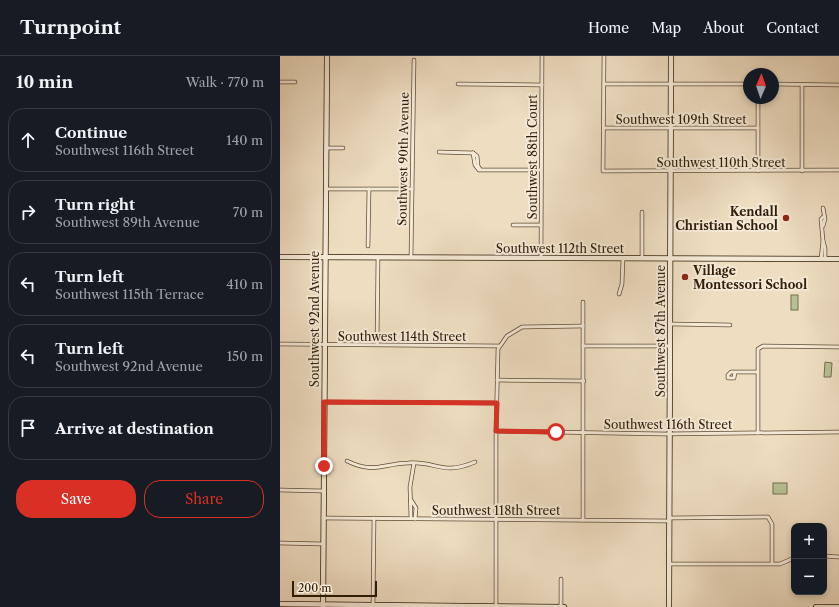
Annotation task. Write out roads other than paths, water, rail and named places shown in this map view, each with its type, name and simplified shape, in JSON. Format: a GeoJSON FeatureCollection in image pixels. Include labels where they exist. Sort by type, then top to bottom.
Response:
{"type":"FeatureCollection","features":[{"type":"Feature","properties":{"kind":"main road","name":"Southwest 92nd Avenue"},"geometry":{"type":"LineString","coordinates":[[323,606],[327,56]]}},
{"type":"Feature","properties":{"kind":"main road","name":"Southwest 87th Avenue"},"geometry":{"type":"LineString","coordinates":[[669,607],[671,56]]}},
{"type":"Feature","properties":{"kind":"main road","name":"Southwest 112th Street"},"geometry":{"type":"LineString","coordinates":[[280,257],[839,259]]}},
{"type":"Feature","properties":{"kind":"main road"},"geometry":{"type":"LineString","coordinates":[[280,604],[323,606],[564,607]]}},
{"type":"Feature","properties":{"kind":"main road"},"geometry":{"type":"LineString","coordinates":[[816,607],[839,607]]}},
{"type":"Feature","properties":{"kind":"street","name":"Southwest 88th Court"},"geometry":{"type":"LineString","coordinates":[[541,258],[542,56]]}},
{"type":"Feature","properties":{"kind":"street"},"geometry":{"type":"LineString","coordinates":[[604,56],[604,128]]}},
{"type":"Feature","properties":{"kind":"street","name":"Southwest 90th Avenue"},"geometry":{"type":"LineString","coordinates":[[411,258],[414,60]]}},
{"type":"Feature","properties":{"kind":"street"},"geometry":{"type":"LineString","coordinates":[[280,82],[295,82]]}},
{"type":"Feature","properties":{"kind":"street"},"geometry":{"type":"LineString","coordinates":[[458,84],[542,85]]}},
{"type":"Feature","properties":{"kind":"street"},"geometry":{"type":"LineString","coordinates":[[604,84],[743,84]]}},
{"type":"Feature","properties":{"kind":"street"},"geometry":{"type":"LineString","coordinates":[[779,84],[839,85]]}},
{"type":"Feature","properties":{"kind":"street"},"geometry":{"type":"LineString","coordinates":[[802,85],[802,171]]}},
{"type":"Feature","properties":{"kind":"street"},"geometry":{"type":"LineString","coordinates":[[758,104],[758,171]]}},
{"type":"Feature","properties":{"kind":"street","name":"Southwest 109th Street"},"geometry":{"type":"LineString","coordinates":[[604,128],[758,128]]}},
{"type":"Feature","properties":{"kind":"street","name":"Southwest 110th Street"},"geometry":{"type":"LineString","coordinates":[[604,128],[603,171],[839,170]]}},
{"type":"Feature","properties":{"kind":"street"},"geometry":{"type":"LineString","coordinates":[[326,148],[343,148]]}},
{"type":"Feature","properties":{"kind":"street"},"geometry":{"type":"LineString","coordinates":[[439,152],[473,153],[474,166],[481,170],[541,170]]}},
{"type":"Feature","properties":{"kind":"street"},"geometry":{"type":"LineString","coordinates":[[326,189],[412,189]]}},
{"type":"Feature","properties":{"kind":"street"},"geometry":{"type":"LineString","coordinates":[[368,246],[369,189]]}},
{"type":"Feature","properties":{"kind":"street"},"geometry":{"type":"LineString","coordinates":[[823,208],[825,224],[823,226],[823,241],[825,248],[823,259]]}},
{"type":"Feature","properties":{"kind":"street"},"geometry":{"type":"LineString","coordinates":[[642,212],[642,258]]}},
{"type":"Feature","properties":{"kind":"street"},"geometry":{"type":"LineString","coordinates":[[513,225],[541,225]]}},
{"type":"Feature","properties":{"kind":"street"},"geometry":{"type":"LineString","coordinates":[[377,344],[378,257]]}},
{"type":"Feature","properties":{"kind":"street"},"geometry":{"type":"LineString","coordinates":[[619,294],[622,284],[623,258]]}},
{"type":"Feature","properties":{"kind":"street"},"geometry":{"type":"LineString","coordinates":[[583,302],[583,520]]}},
{"type":"Feature","properties":{"kind":"street"},"geometry":{"type":"LineString","coordinates":[[670,324],[730,325]]}},
{"type":"Feature","properties":{"kind":"street"},"geometry":{"type":"LineString","coordinates":[[496,607],[496,431],[497,356],[499,346],[509,334],[524,326],[583,326]]}},
{"type":"Feature","properties":{"kind":"street","name":"Southwest 114th Street"},"geometry":{"type":"LineString","coordinates":[[280,344],[499,346]]}},
{"type":"Feature","properties":{"kind":"street"},"geometry":{"type":"LineString","coordinates":[[583,346],[670,346]]}},
{"type":"Feature","properties":{"kind":"street"},"geometry":{"type":"LineString","coordinates":[[758,433],[757,351],[762,346],[839,346]]}},
{"type":"Feature","properties":{"kind":"street"},"geometry":{"type":"LineString","coordinates":[[735,372],[757,372]]}},
{"type":"Feature","properties":{"kind":"street"},"geometry":{"type":"LineString","coordinates":[[497,380],[584,381]]}},
{"type":"Feature","properties":{"kind":"street"},"geometry":{"type":"LineString","coordinates":[[324,402],[497,403]]}},
{"type":"Feature","properties":{"kind":"street","name":"Southwest 116th Street"},"geometry":{"type":"LineString","coordinates":[[496,431],[670,434],[839,432]]}},
{"type":"Feature","properties":{"kind":"street"},"geometry":{"type":"LineString","coordinates":[[347,461],[371,468],[414,463],[447,469],[463,467],[475,462]]}},
{"type":"Feature","properties":{"kind":"street"},"geometry":{"type":"LineString","coordinates":[[411,518],[410,487],[414,463]]}},
{"type":"Feature","properties":{"kind":"street"},"geometry":{"type":"LineString","coordinates":[[280,490],[323,492]]}},
{"type":"Feature","properties":{"kind":"street"},"geometry":{"type":"LineString","coordinates":[[411,500],[416,508],[415,518]]}},
{"type":"Feature","properties":{"kind":"street","name":"Southwest 118th Street"},"geometry":{"type":"LineString","coordinates":[[323,518],[583,520],[763,517],[769,518],[772,524],[772,564]]}},
{"type":"Feature","properties":{"kind":"street"},"geometry":{"type":"LineString","coordinates":[[373,606],[374,518]]}},
{"type":"Feature","properties":{"kind":"street"},"geometry":{"type":"LineString","coordinates":[[280,543],[323,544]]}},
{"type":"Feature","properties":{"kind":"street"},"geometry":{"type":"LineString","coordinates":[[827,556],[839,556]]}},
{"type":"Feature","properties":{"kind":"street"},"geometry":{"type":"LineString","coordinates":[[669,564],[772,564],[783,563],[792,559]]}},
{"type":"Feature","properties":{"kind":"street"},"geometry":{"type":"LineString","coordinates":[[561,579],[561,607]]}},
{"type":"Feature","properties":{"kind":"place","name":"Kendall Christian School"},"geometry":{"type":"Point","coordinates":[786,218]}},
{"type":"Feature","properties":{"kind":"place","name":"Village Montessori School"},"geometry":{"type":"Point","coordinates":[685,277]}}]}
